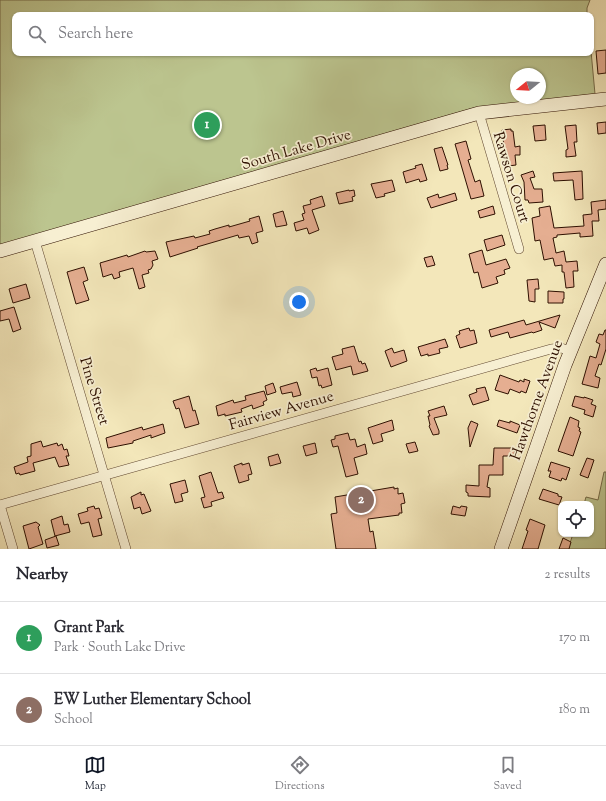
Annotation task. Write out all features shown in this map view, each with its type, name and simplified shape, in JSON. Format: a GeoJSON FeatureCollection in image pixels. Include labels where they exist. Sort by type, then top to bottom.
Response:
{"type":"FeatureCollection","features":[{"type":"Feature","properties":{"kind":"street","name":"South Lake Drive"},"geometry":{"type":"LineString","coordinates":[[0,251],[479,113],[606,99]]}},
{"type":"Feature","properties":{"kind":"street","name":"Rawson Court"},"geometry":{"type":"LineString","coordinates":[[479,113],[519,249]]}},
{"type":"Feature","properties":{"kind":"street","name":"Pine Street"},"geometry":{"type":"LineString","coordinates":[[35,241],[126,549]]}},
{"type":"Feature","properties":{"kind":"street","name":"Hawthorne Avenue"},"geometry":{"type":"LineString","coordinates":[[501,549],[571,351],[606,264]]}},
{"type":"Feature","properties":{"kind":"street","name":"Fairview Avenue"},"geometry":{"type":"LineString","coordinates":[[0,505],[551,348],[561,348],[571,351]]}},
{"type":"Feature","properties":{"kind":"street"},"geometry":{"type":"LineString","coordinates":[[0,505],[13,549]]}},
{"type":"Feature","properties":{"kind":"green space"},"geometry":{"type":"Polygon","coordinates":[[[0,0],[590,0],[587,12],[12,12],[12,56],[591,56],[595,94],[546,100],[546,68],[510,68],[510,104],[474,108],[0,245],[0,0]]]}},
{"type":"Feature","properties":{"kind":"green space"},"geometry":{"type":"Polygon","coordinates":[[[604,472],[606,472],[606,549],[568,549],[572,537],[594,537],[594,501],[585,501],[586,497],[598,500],[604,472]]]}},
{"type":"Feature","properties":{"kind":"building"},"geometry":{"type":"Polygon","coordinates":[[[606,50],[606,73],[598,74],[596,51],[606,50]]]}},
{"type":"Feature","properties":{"kind":"building"},"geometry":{"type":"Polygon","coordinates":[[[606,122],[606,133],[598,134],[597,123],[606,122]]]}},
{"type":"Feature","properties":{"kind":"building"},"geometry":{"type":"Polygon","coordinates":[[[545,125],[546,140],[535,141],[533,126],[545,125]]]}},
{"type":"Feature","properties":{"kind":"building"},"geometry":{"type":"Polygon","coordinates":[[[576,125],[577,142],[574,142],[576,156],[566,157],[566,150],[568,149],[565,126],[576,125]]]}},
{"type":"Feature","properties":{"kind":"building"},"geometry":{"type":"Polygon","coordinates":[[[511,129],[511,131],[513,131],[515,147],[520,146],[520,155],[515,155],[516,165],[508,166],[502,130],[511,129]]]}},
{"type":"Feature","properties":{"kind":"building"},"geometry":{"type":"Polygon","coordinates":[[[466,141],[471,159],[468,160],[475,182],[480,180],[484,196],[471,199],[455,144],[466,141]]]}},
{"type":"Feature","properties":{"kind":"building"},"geometry":{"type":"Polygon","coordinates":[[[442,147],[448,169],[440,171],[434,149],[442,147]]]}},
{"type":"Feature","properties":{"kind":"building"},"geometry":{"type":"Polygon","coordinates":[[[422,164],[427,180],[420,182],[419,179],[406,183],[403,172],[416,168],[415,166],[422,164]]]}},
{"type":"Feature","properties":{"kind":"building"},"geometry":{"type":"Polygon","coordinates":[[[533,171],[535,177],[530,178],[534,189],[542,189],[543,202],[529,203],[528,200],[525,200],[524,182],[521,175],[533,171]]]}},
{"type":"Feature","properties":{"kind":"building"},"geometry":{"type":"Polygon","coordinates":[[[582,171],[583,199],[575,200],[573,180],[554,181],[553,173],[582,171]]]}},
{"type":"Feature","properties":{"kind":"building"},"geometry":{"type":"Polygon","coordinates":[[[392,180],[395,191],[384,194],[385,196],[376,198],[371,184],[392,180]]]}},
{"type":"Feature","properties":{"kind":"building"},"geometry":{"type":"Polygon","coordinates":[[[354,190],[355,196],[352,197],[353,201],[339,204],[336,193],[354,190]]]}},
{"type":"Feature","properties":{"kind":"building"},"geometry":{"type":"Polygon","coordinates":[[[455,193],[457,200],[431,208],[427,198],[438,194],[439,198],[455,193]]]}},
{"type":"Feature","properties":{"kind":"building"},"geometry":{"type":"Polygon","coordinates":[[[322,196],[325,206],[312,210],[319,230],[309,234],[307,228],[296,231],[294,223],[304,220],[302,214],[305,213],[303,206],[311,204],[310,200],[322,196]]]}},
{"type":"Feature","properties":{"kind":"building"},"geometry":{"type":"Polygon","coordinates":[[[606,200],[606,209],[598,210],[599,221],[592,221],[593,236],[580,237],[580,233],[557,235],[557,237],[553,238],[556,253],[564,251],[566,262],[577,261],[578,271],[573,271],[574,287],[566,288],[562,265],[555,266],[553,258],[544,260],[540,240],[535,241],[532,218],[540,216],[539,208],[550,206],[554,228],[584,226],[583,215],[592,214],[591,202],[606,200]]]}},
{"type":"Feature","properties":{"kind":"building"},"geometry":{"type":"Polygon","coordinates":[[[493,206],[495,214],[480,218],[478,211],[493,206]]]}},
{"type":"Feature","properties":{"kind":"building"},"geometry":{"type":"Polygon","coordinates":[[[283,211],[287,225],[276,227],[273,214],[283,211]]]}},
{"type":"Feature","properties":{"kind":"building"},"geometry":{"type":"Polygon","coordinates":[[[259,216],[263,231],[256,233],[258,242],[252,244],[249,236],[239,238],[238,235],[197,247],[198,248],[170,257],[166,242],[194,236],[195,238],[210,234],[209,231],[250,221],[249,219],[259,216]]]}},
{"type":"Feature","properties":{"kind":"building"},"geometry":{"type":"Polygon","coordinates":[[[502,235],[505,245],[487,251],[484,240],[502,235]]]}},
{"type":"Feature","properties":{"kind":"building"},"geometry":{"type":"Polygon","coordinates":[[[482,250],[486,265],[506,259],[510,268],[504,270],[505,274],[496,277],[498,283],[482,288],[478,272],[474,273],[469,254],[482,250]]]}},
{"type":"Feature","properties":{"kind":"building"},"geometry":{"type":"Polygon","coordinates":[[[145,251],[155,251],[158,259],[152,261],[153,265],[151,269],[148,270],[149,273],[142,275],[145,287],[139,289],[133,268],[119,272],[120,277],[114,279],[112,274],[103,277],[100,263],[127,255],[128,257],[145,251]]]}},
{"type":"Feature","properties":{"kind":"building"},"geometry":{"type":"Polygon","coordinates":[[[432,256],[435,265],[427,267],[424,258],[432,256]]]}},
{"type":"Feature","properties":{"kind":"building"},"geometry":{"type":"Polygon","coordinates":[[[84,267],[88,280],[83,282],[89,300],[76,304],[67,272],[84,267]]]}},
{"type":"Feature","properties":{"kind":"building"},"geometry":{"type":"Polygon","coordinates":[[[538,279],[539,289],[535,289],[535,302],[529,301],[527,280],[538,279]]]}},
{"type":"Feature","properties":{"kind":"building"},"geometry":{"type":"Polygon","coordinates":[[[26,284],[30,298],[13,303],[9,289],[26,284]]]}},
{"type":"Feature","properties":{"kind":"building"},"geometry":{"type":"Polygon","coordinates":[[[548,291],[564,292],[563,303],[548,303],[548,291]]]}},
{"type":"Feature","properties":{"kind":"building"},"geometry":{"type":"Polygon","coordinates":[[[14,307],[21,329],[13,332],[9,319],[0,321],[0,311],[14,307]]]}},
{"type":"Feature","properties":{"kind":"building"},"geometry":{"type":"Polygon","coordinates":[[[560,315],[555,328],[539,322],[542,330],[510,338],[508,332],[491,337],[489,330],[524,320],[526,325],[560,315]]]}},
{"type":"Feature","properties":{"kind":"building"},"geometry":{"type":"Polygon","coordinates":[[[469,328],[470,331],[474,330],[477,343],[460,348],[456,336],[460,334],[459,331],[469,328]]]}},
{"type":"Feature","properties":{"kind":"building"},"geometry":{"type":"Polygon","coordinates":[[[605,330],[606,349],[601,365],[599,364],[595,376],[600,378],[598,388],[582,384],[590,356],[596,358],[600,344],[596,342],[599,334],[603,335],[605,330]]]}},
{"type":"Feature","properties":{"kind":"building"},"geometry":{"type":"Polygon","coordinates":[[[445,339],[448,347],[439,349],[440,353],[421,356],[418,347],[445,339]]]}},
{"type":"Feature","properties":{"kind":"building"},"geometry":{"type":"Polygon","coordinates":[[[354,346],[359,362],[361,361],[362,364],[365,363],[368,371],[353,375],[351,366],[336,370],[332,357],[343,354],[342,349],[354,346]]]}},
{"type":"Feature","properties":{"kind":"building"},"geometry":{"type":"Polygon","coordinates":[[[392,348],[394,353],[404,350],[407,361],[391,367],[385,351],[392,348]]]}},
{"type":"Feature","properties":{"kind":"building"},"geometry":{"type":"Polygon","coordinates":[[[316,368],[317,371],[328,368],[332,385],[322,388],[321,385],[319,386],[317,377],[312,378],[310,370],[316,368]]]}},
{"type":"Feature","properties":{"kind":"building"},"geometry":{"type":"Polygon","coordinates":[[[500,375],[519,382],[520,380],[524,382],[524,379],[530,381],[526,393],[521,391],[520,393],[510,389],[508,394],[495,390],[500,375]]]}},
{"type":"Feature","properties":{"kind":"building"},"geometry":{"type":"Polygon","coordinates":[[[297,382],[301,395],[293,397],[292,392],[282,394],[280,387],[297,382]]]}},
{"type":"Feature","properties":{"kind":"building"},"geometry":{"type":"Polygon","coordinates":[[[273,383],[276,392],[267,395],[265,386],[273,383]]]}},
{"type":"Feature","properties":{"kind":"building"},"geometry":{"type":"Polygon","coordinates":[[[485,387],[489,400],[473,405],[469,395],[477,392],[476,389],[485,387]]]}},
{"type":"Feature","properties":{"kind":"building"},"geometry":{"type":"Polygon","coordinates":[[[264,391],[267,400],[263,402],[264,405],[253,409],[252,405],[241,409],[242,412],[218,416],[216,406],[233,400],[234,403],[246,400],[245,396],[264,391]]]}},
{"type":"Feature","properties":{"kind":"building"},"geometry":{"type":"Polygon","coordinates":[[[189,396],[193,411],[195,410],[199,424],[185,428],[179,408],[176,409],[173,401],[189,396]]]}},
{"type":"Feature","properties":{"kind":"building"},"geometry":{"type":"Polygon","coordinates":[[[575,396],[593,400],[591,404],[596,406],[593,417],[584,414],[585,410],[572,406],[575,396]]]}},
{"type":"Feature","properties":{"kind":"building"},"geometry":{"type":"Polygon","coordinates":[[[444,406],[447,415],[434,418],[439,434],[433,435],[429,426],[428,416],[430,416],[428,411],[444,406]]]}},
{"type":"Feature","properties":{"kind":"building"},"geometry":{"type":"Polygon","coordinates":[[[570,417],[579,421],[578,427],[580,428],[579,431],[581,432],[573,456],[558,451],[570,417]]]}},
{"type":"Feature","properties":{"kind":"building"},"geometry":{"type":"Polygon","coordinates":[[[392,420],[394,430],[381,434],[383,441],[373,444],[368,428],[392,420]]]}},
{"type":"Feature","properties":{"kind":"building"},"geometry":{"type":"Polygon","coordinates":[[[499,420],[510,423],[510,421],[520,425],[517,433],[497,426],[499,420]]]}},
{"type":"Feature","properties":{"kind":"building"},"geometry":{"type":"Polygon","coordinates":[[[471,421],[478,424],[470,447],[468,428],[471,421]]]}},
{"type":"Feature","properties":{"kind":"building"},"geometry":{"type":"Polygon","coordinates":[[[163,424],[165,433],[151,438],[151,435],[133,441],[133,443],[108,448],[106,438],[142,427],[143,430],[163,424]]]}},
{"type":"Feature","properties":{"kind":"building"},"geometry":{"type":"Polygon","coordinates":[[[348,433],[350,440],[355,439],[357,447],[365,444],[367,454],[354,458],[358,474],[346,477],[338,446],[333,447],[331,440],[335,439],[335,436],[348,433]]]}},
{"type":"Feature","properties":{"kind":"building"},"geometry":{"type":"Polygon","coordinates":[[[41,441],[43,447],[57,443],[58,446],[62,444],[64,450],[67,449],[69,456],[66,456],[69,465],[59,467],[55,457],[33,463],[35,471],[20,475],[19,473],[16,474],[14,467],[28,462],[27,457],[31,456],[31,444],[41,441]]]}},
{"type":"Feature","properties":{"kind":"building"},"geometry":{"type":"Polygon","coordinates":[[[415,442],[418,451],[409,453],[406,444],[415,442]]]}},
{"type":"Feature","properties":{"kind":"building"},"geometry":{"type":"Polygon","coordinates":[[[315,443],[317,453],[306,456],[303,446],[315,443]]]}},
{"type":"Feature","properties":{"kind":"building"},"geometry":{"type":"Polygon","coordinates":[[[494,448],[515,448],[514,456],[503,456],[503,475],[489,475],[487,487],[490,488],[490,497],[468,496],[468,493],[466,492],[466,485],[479,486],[479,465],[493,465],[494,448]]]}},
{"type":"Feature","properties":{"kind":"building"},"geometry":{"type":"Polygon","coordinates":[[[278,454],[281,463],[270,466],[268,457],[278,454]]]}},
{"type":"Feature","properties":{"kind":"building"},"geometry":{"type":"Polygon","coordinates":[[[587,458],[594,460],[588,478],[580,475],[587,458]]]}},
{"type":"Feature","properties":{"kind":"building"},"geometry":{"type":"Polygon","coordinates":[[[551,462],[570,468],[566,480],[562,478],[561,481],[549,477],[551,471],[548,471],[551,462]]]}},
{"type":"Feature","properties":{"kind":"building"},"geometry":{"type":"Polygon","coordinates":[[[242,463],[242,465],[249,463],[252,474],[248,475],[249,480],[239,483],[234,466],[242,463]]]}},
{"type":"Feature","properties":{"kind":"building"},"geometry":{"type":"Polygon","coordinates":[[[211,472],[218,493],[222,492],[224,498],[211,502],[212,506],[204,508],[201,498],[205,497],[199,476],[211,472]]]}},
{"type":"Feature","properties":{"kind":"building"},"geometry":{"type":"Polygon","coordinates":[[[185,480],[188,492],[181,494],[183,501],[175,503],[170,484],[185,480]]]}},
{"type":"Feature","properties":{"kind":"building"},"geometry":{"type":"Polygon","coordinates":[[[394,487],[394,489],[398,488],[398,494],[403,493],[405,503],[401,504],[402,513],[399,513],[399,515],[368,519],[370,532],[373,531],[376,549],[336,549],[331,514],[337,513],[335,497],[394,487]]]}},
{"type":"Feature","properties":{"kind":"building"},"geometry":{"type":"Polygon","coordinates":[[[543,489],[558,494],[558,496],[562,497],[560,501],[558,501],[558,505],[539,499],[543,489]]]}},
{"type":"Feature","properties":{"kind":"building"},"geometry":{"type":"Polygon","coordinates":[[[141,492],[141,495],[144,494],[151,511],[142,514],[140,507],[134,509],[131,497],[141,492]]]}},
{"type":"Feature","properties":{"kind":"building"},"geometry":{"type":"Polygon","coordinates":[[[94,506],[95,509],[99,508],[102,518],[98,519],[102,535],[93,537],[89,522],[81,524],[78,514],[88,511],[87,508],[94,506]]]}},
{"type":"Feature","properties":{"kind":"building"},"geometry":{"type":"Polygon","coordinates":[[[453,506],[460,508],[461,506],[467,507],[465,516],[451,514],[453,506]]]}},
{"type":"Feature","properties":{"kind":"building"},"geometry":{"type":"Polygon","coordinates":[[[62,516],[64,525],[68,524],[70,532],[55,536],[51,520],[62,516]]]}},
{"type":"Feature","properties":{"kind":"building"},"geometry":{"type":"Polygon","coordinates":[[[530,519],[545,525],[538,549],[522,549],[528,531],[526,530],[530,519]]]}},
{"type":"Feature","properties":{"kind":"building"},"geometry":{"type":"Polygon","coordinates":[[[36,522],[40,525],[38,527],[43,544],[29,549],[23,526],[36,522]]]}},
{"type":"Feature","properties":{"kind":"building"},"geometry":{"type":"Polygon","coordinates":[[[56,536],[59,545],[47,548],[45,540],[56,536]]]}},
{"type":"Feature","properties":{"kind":"building"},"geometry":{"type":"Polygon","coordinates":[[[563,538],[571,542],[569,549],[559,549],[563,538]]]}},
{"type":"Feature","properties":{"kind":"place","name":"Grant Park"},"geometry":{"type":"Point","coordinates":[207,125]}},
{"type":"Feature","properties":{"kind":"place","name":"EW Luther Elementary School"},"geometry":{"type":"Point","coordinates":[361,500]}}]}
